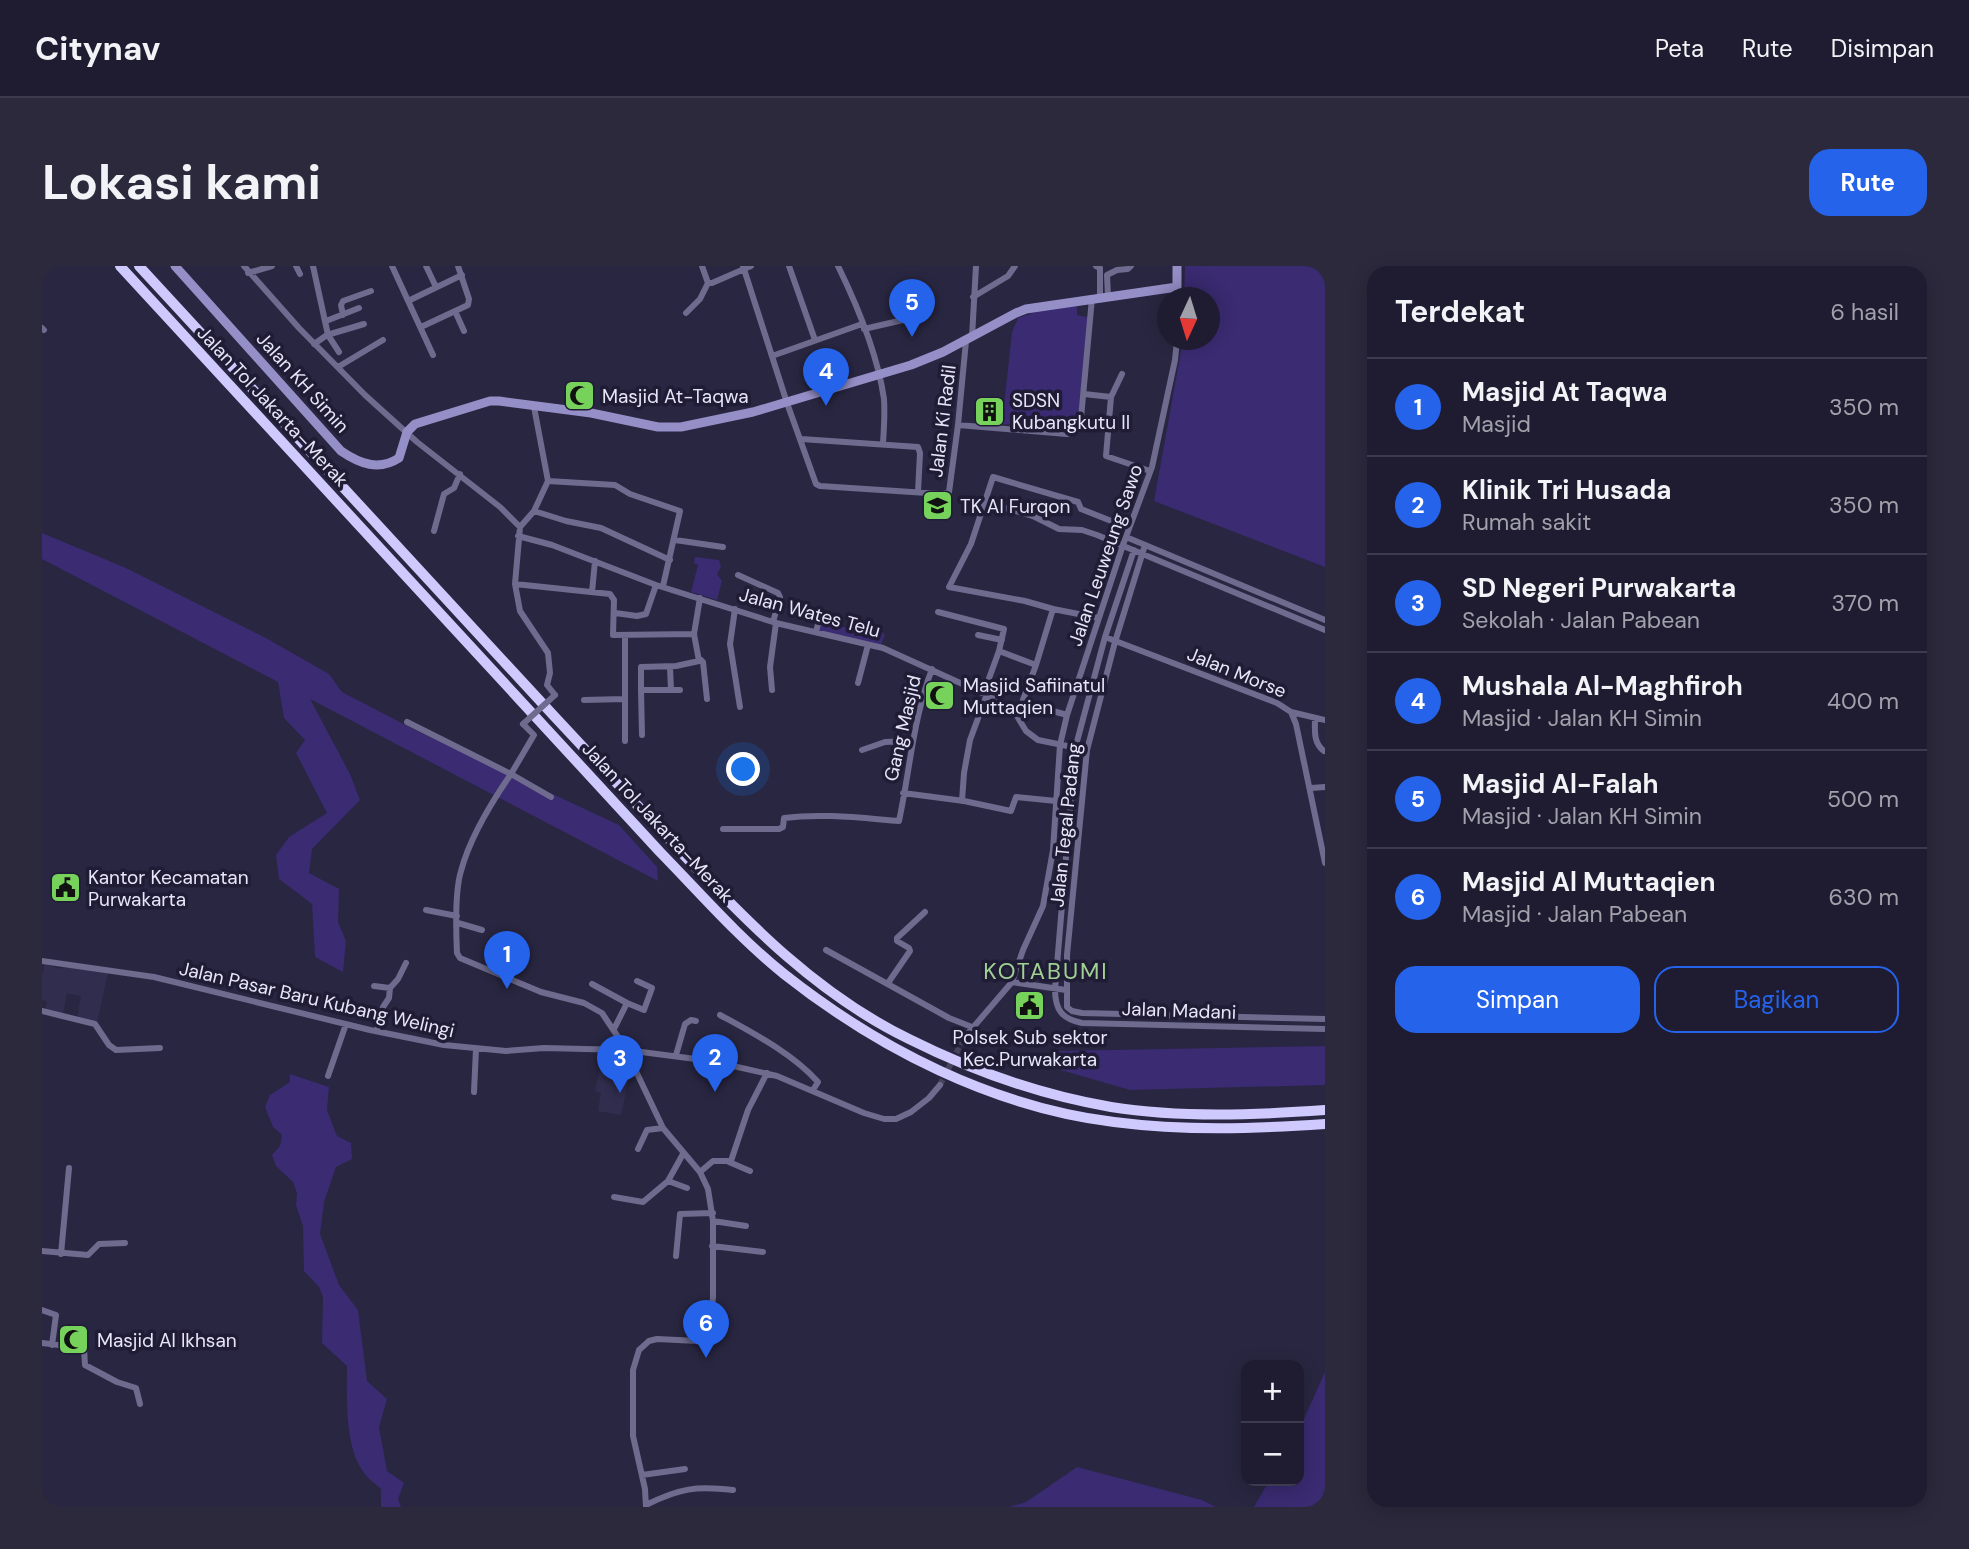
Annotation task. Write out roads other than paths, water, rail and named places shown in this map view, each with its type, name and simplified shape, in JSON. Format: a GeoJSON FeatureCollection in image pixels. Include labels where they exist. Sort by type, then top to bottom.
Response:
{"type":"FeatureCollection","features":[{"type":"Feature","properties":{"kind":"highway","name":"Jalan Tol Jakarta–Merak"},"geometry":{"type":"LineString","coordinates":[[120,266],[660,852],[739,933],[782,972],[839,1015],[879,1040],[939,1070],[985,1089],[1068,1113],[1111,1122],[1201,1129],[1325,1124]]}},
{"type":"Feature","properties":{"kind":"highway","name":"Jalan Tol Jakarta–Merak"},"geometry":{"type":"LineString","coordinates":[[139,266],[736,910],[793,963],[856,1009],[905,1038],[960,1063],[1007,1081],[1063,1097],[1114,1107],[1171,1112],[1325,1110]]}},
{"type":"Feature","properties":{"kind":"street","name":"Jalan KH Simin"},"geometry":{"type":"LineString","coordinates":[[175,266],[341,451],[366,465],[391,463],[399,457],[407,432]]}},
{"type":"Feature","properties":{"kind":"street"},"geometry":{"type":"LineString","coordinates":[[246,270],[272,266]]}},
{"type":"Feature","properties":{"kind":"street"},"geometry":{"type":"LineString","coordinates":[[296,266],[300,274]]}},
{"type":"Feature","properties":{"kind":"street"},"geometry":{"type":"LineString","coordinates":[[313,266],[328,335],[339,352]]}},
{"type":"Feature","properties":{"kind":"street"},"geometry":{"type":"LineString","coordinates":[[392,266],[433,355]]}},
{"type":"Feature","properties":{"kind":"street"},"geometry":{"type":"LineString","coordinates":[[426,266],[436,287]]}},
{"type":"Feature","properties":{"kind":"street"},"geometry":{"type":"LineString","coordinates":[[421,327],[467,305],[469,301],[458,266]]}},
{"type":"Feature","properties":{"kind":"street"},"geometry":{"type":"LineString","coordinates":[[702,266],[708,283]]}},
{"type":"Feature","properties":{"kind":"street"},"geometry":{"type":"LineString","coordinates":[[789,266],[815,340]]}},
{"type":"Feature","properties":{"kind":"street"},"geometry":{"type":"LineString","coordinates":[[838,266],[863,326],[878,374],[884,401],[883,443]]}},
{"type":"Feature","properties":{"kind":"street","name":"Jalan Ki Radil"},"geometry":{"type":"LineString","coordinates":[[801,439],[816,484],[820,486],[942,494],[949,492],[976,266]]}},
{"type":"Feature","properties":{"kind":"street"},"geometry":{"type":"LineString","coordinates":[[973,298],[1008,276],[1014,266]]}},
{"type":"Feature","properties":{"kind":"street"},"geometry":{"type":"LineString","coordinates":[[1096,266],[1100,268],[1100,297]]}},
{"type":"Feature","properties":{"kind":"street"},"geometry":{"type":"LineString","coordinates":[[958,425],[1072,433],[1080,429],[1100,297],[1107,276],[1117,268],[1128,270],[1131,266]]}},
{"type":"Feature","properties":{"kind":"street"},"geometry":{"type":"LineString","coordinates":[[1177,266],[1177,287]]}},
{"type":"Feature","properties":{"kind":"street"},"geometry":{"type":"LineString","coordinates":[[686,313],[700,299],[708,283],[746,267],[786,403],[801,439],[883,443],[919,448],[918,492]]}},
{"type":"Feature","properties":{"kind":"street"},"geometry":{"type":"LineString","coordinates":[[246,270],[338,368],[407,432],[500,507],[520,527]]}},
{"type":"Feature","properties":{"kind":"street"},"geometry":{"type":"LineString","coordinates":[[408,301],[462,275]]}},
{"type":"Feature","properties":{"kind":"street"},"geometry":{"type":"LineString","coordinates":[[772,356],[863,326],[903,320],[912,295],[918,290]]}},
{"type":"Feature","properties":{"kind":"street"},"geometry":{"type":"LineString","coordinates":[[407,432],[415,424],[490,401],[591,413],[670,428],[786,403],[911,365],[969,339],[1016,313],[1157,290]]}},
{"type":"Feature","properties":{"kind":"street"},"geometry":{"type":"LineString","coordinates":[[343,315],[343,302],[371,291]]}},
{"type":"Feature","properties":{"kind":"street"},"geometry":{"type":"LineString","coordinates":[[326,321],[359,308]]}},
{"type":"Feature","properties":{"kind":"street"},"geometry":{"type":"LineString","coordinates":[[456,311],[464,331]]}},
{"type":"Feature","properties":{"kind":"street"},"geometry":{"type":"LineString","coordinates":[[314,344],[328,335],[363,324]]}},
{"type":"Feature","properties":{"kind":"street"},"geometry":{"type":"LineString","coordinates":[[338,368],[383,340]]}},
{"type":"Feature","properties":{"kind":"street","name":"Jalan Leuweung Sawo"},"geometry":{"type":"LineString","coordinates":[[1012,982],[1046,895],[1053,850],[1060,746],[1067,715],[1150,471],[1176,350]]}},
{"type":"Feature","properties":{"kind":"street"},"geometry":{"type":"LineString","coordinates":[[1122,374],[1111,397],[1106,456],[1150,471]]}},
{"type":"Feature","properties":{"kind":"street"},"geometry":{"type":"LineString","coordinates":[[1084,394],[1111,397]]}},
{"type":"Feature","properties":{"kind":"street"},"geometry":{"type":"LineString","coordinates":[[534,407],[548,481],[534,511],[520,527],[515,584],[520,611],[548,653],[550,673],[547,685],[555,695],[523,724],[534,735],[489,808],[468,849],[458,885],[456,949],[460,958],[541,992],[594,1007],[614,1029],[626,1050],[663,1128],[700,1172],[708,1189],[713,1213],[712,1315],[707,1336],[698,1341],[657,1339],[642,1346],[633,1370],[634,1442],[646,1506],[669,1493],[691,1488],[733,1490]]}},
{"type":"Feature","properties":{"kind":"street"},"geometry":{"type":"LineString","coordinates":[[435,531],[444,494],[454,488],[460,474]]}},
{"type":"Feature","properties":{"kind":"street"},"geometry":{"type":"LineString","coordinates":[[1099,618],[950,587],[971,544],[995,476],[1078,502],[1081,509],[1129,528]]}},
{"type":"Feature","properties":{"kind":"street"},"geometry":{"type":"LineString","coordinates":[[548,481],[615,485],[630,494],[680,512],[670,560],[646,614],[637,616],[615,613]]}},
{"type":"Feature","properties":{"kind":"street"},"geometry":{"type":"LineString","coordinates":[[984,502],[1033,516],[1059,529],[1082,530],[1123,545],[1325,630]]}},
{"type":"Feature","properties":{"kind":"street"},"geometry":{"type":"LineString","coordinates":[[534,511],[601,528],[670,560]]}},
{"type":"Feature","properties":{"kind":"street","name":"Jalan Wates Telu"},"geometry":{"type":"LineString","coordinates":[[518,536],[552,545],[660,586],[775,623],[883,648],[1000,701],[1017,716],[1020,725],[1032,736],[1060,746],[1087,750]]}},
{"type":"Feature","properties":{"kind":"street"},"geometry":{"type":"LineString","coordinates":[[1126,537],[1325,621]]}},
{"type":"Feature","properties":{"kind":"street"},"geometry":{"type":"LineString","coordinates":[[675,540],[723,547]]}},
{"type":"Feature","properties":{"kind":"street","name":"Jalan Tegal Padang"},"geometry":{"type":"LineString","coordinates":[[1066,990],[1087,750],[1115,642],[1145,545]]}},
{"type":"Feature","properties":{"kind":"street","name":"Jalan Tegal Padang"},"geometry":{"type":"LineString","coordinates":[[1055,989],[1075,748],[1105,637],[1134,550]]}},
{"type":"Feature","properties":{"kind":"street"},"geometry":{"type":"LineString","coordinates":[[592,592],[595,561]]}},
{"type":"Feature","properties":{"kind":"street"},"geometry":{"type":"LineString","coordinates":[[738,575],[778,593],[780,597],[770,667],[772,690]]}},
{"type":"Feature","properties":{"kind":"street"},"geometry":{"type":"LineString","coordinates":[[515,584],[613,596],[615,613],[612,634],[625,637],[694,634]]}},
{"type":"Feature","properties":{"kind":"street"},"geometry":{"type":"LineString","coordinates":[[1251,599],[1255,591]]}},
{"type":"Feature","properties":{"kind":"street"},"geometry":{"type":"LineString","coordinates":[[700,598],[694,634],[703,662],[707,699]]}},
{"type":"Feature","properties":{"kind":"street"},"geometry":{"type":"LineString","coordinates":[[735,609],[730,644],[740,707]]}},
{"type":"Feature","properties":{"kind":"street"},"geometry":{"type":"LineString","coordinates":[[1017,716],[1024,703],[1053,609]]}},
{"type":"Feature","properties":{"kind":"street"},"geometry":{"type":"LineString","coordinates":[[938,612],[1004,629],[970,740],[964,773],[963,801]]}},
{"type":"Feature","properties":{"kind":"street"},"geometry":{"type":"LineString","coordinates":[[816,632],[820,616]]}},
{"type":"Feature","properties":{"kind":"street"},"geometry":{"type":"LineString","coordinates":[[978,635],[1002,640]]}},
{"type":"Feature","properties":{"kind":"street"},"geometry":{"type":"LineString","coordinates":[[625,637],[625,741]]}},
{"type":"Feature","properties":{"kind":"street","name":"Jalan Morse"},"geometry":{"type":"LineString","coordinates":[[1105,637],[1277,703],[1291,712],[1311,788],[1325,863]]}},
{"type":"Feature","properties":{"kind":"street"},"geometry":{"type":"LineString","coordinates":[[858,683],[868,645]]}},
{"type":"Feature","properties":{"kind":"street"},"geometry":{"type":"LineString","coordinates":[[999,651],[1036,664]]}},
{"type":"Feature","properties":{"kind":"street"},"geometry":{"type":"LineString","coordinates":[[642,735],[640,667],[670,667],[696,663],[700,659]]}},
{"type":"Feature","properties":{"kind":"street"},"geometry":{"type":"LineString","coordinates":[[670,667],[671,690]]}},
{"type":"Feature","properties":{"kind":"street","name":"Gang Masjid"},"geometry":{"type":"LineString","coordinates":[[723,829],[779,829],[783,827],[784,818],[809,816],[835,815],[899,821],[920,699],[932,669]]}},
{"type":"Feature","properties":{"kind":"street"},"geometry":{"type":"LineString","coordinates":[[641,690],[680,690]]}},
{"type":"Feature","properties":{"kind":"street"},"geometry":{"type":"LineString","coordinates":[[584,700],[624,699]]}},
{"type":"Feature","properties":{"kind":"street"},"geometry":{"type":"LineString","coordinates":[[1035,706],[1067,715]]}},
{"type":"Feature","properties":{"kind":"street"},"geometry":{"type":"LineString","coordinates":[[1291,712],[1325,720]]}},
{"type":"Feature","properties":{"kind":"street"},"geometry":{"type":"LineString","coordinates":[[1315,718],[1315,736],[1320,748],[1325,750]]}},
{"type":"Feature","properties":{"kind":"street"},"geometry":{"type":"LineString","coordinates":[[407,722],[551,797]]}},
{"type":"Feature","properties":{"kind":"street"},"geometry":{"type":"LineString","coordinates":[[862,750],[892,741],[911,741]]}},
{"type":"Feature","properties":{"kind":"street"},"geometry":{"type":"LineString","coordinates":[[1311,788],[1325,789]]}},
{"type":"Feature","properties":{"kind":"street"},"geometry":{"type":"LineString","coordinates":[[903,793],[1011,811],[1016,797],[1056,801]]}},
{"type":"Feature","properties":{"kind":"street"},"geometry":{"type":"LineString","coordinates":[[426,910],[482,930]]}},
{"type":"Feature","properties":{"kind":"street"},"geometry":{"type":"LineString","coordinates":[[888,983],[910,951],[897,941],[897,938],[925,912]]}},
{"type":"Feature","properties":{"kind":"street"},"geometry":{"type":"LineString","coordinates":[[826,950],[949,1018],[972,1027]]}},
{"type":"Feature","properties":{"kind":"street"},"geometry":{"type":"LineString","coordinates":[[1057,955],[1067,955]]}},
{"type":"Feature","properties":{"kind":"street","name":"Jalan Pasar Baru Kubang Welingi"},"geometry":{"type":"LineString","coordinates":[[42,961],[153,977],[444,1045],[476,1049],[626,1050],[676,1055],[767,1073],[875,1118],[903,1117],[916,1110],[940,1085]]}},
{"type":"Feature","properties":{"kind":"street"},"geometry":{"type":"LineString","coordinates":[[377,1031],[390,988],[406,962]]}},
{"type":"Feature","properties":{"kind":"street"},"geometry":{"type":"LineString","coordinates":[[592,984],[644,1010],[652,988],[637,981]]}},
{"type":"Feature","properties":{"kind":"street"},"geometry":{"type":"LineString","coordinates":[[964,1038],[1012,982],[1066,990],[1067,1007],[1059,1011],[1055,989]]}},
{"type":"Feature","properties":{"kind":"street"},"geometry":{"type":"LineString","coordinates":[[374,986],[390,988]]}},
{"type":"Feature","properties":{"kind":"street"},"geometry":{"type":"LineString","coordinates":[[614,1029],[627,1003]]}},
{"type":"Feature","properties":{"kind":"street","name":"Jalan Madani"},"geometry":{"type":"LineString","coordinates":[[1067,1007],[1082,1013],[1325,1019]]}},
{"type":"Feature","properties":{"kind":"street"},"geometry":{"type":"LineString","coordinates":[[42,1011],[94,1024],[116,1051],[160,1048]]}},
{"type":"Feature","properties":{"kind":"street","name":"Jalan Madani"},"geometry":{"type":"LineString","coordinates":[[1059,1011],[1068,1020],[1082,1023],[1325,1029]]}},
{"type":"Feature","properties":{"kind":"street"},"geometry":{"type":"LineString","coordinates":[[720,1014],[773,1047],[808,1073],[818,1082],[813,1090]]}},
{"type":"Feature","properties":{"kind":"street"},"geometry":{"type":"LineString","coordinates":[[676,1055],[685,1024],[696,1021]]}},
{"type":"Feature","properties":{"kind":"street"},"geometry":{"type":"LineString","coordinates":[[328,1076],[346,1024]]}},
{"type":"Feature","properties":{"kind":"street"},"geometry":{"type":"LineString","coordinates":[[474,1093],[476,1049]]}},
{"type":"Feature","properties":{"kind":"street"},"geometry":{"type":"LineString","coordinates":[[729,1163],[748,1110],[767,1073]]}},
{"type":"Feature","properties":{"kind":"street"},"geometry":{"type":"LineString","coordinates":[[638,1149],[647,1130],[663,1128]]}},
{"type":"Feature","properties":{"kind":"street"},"geometry":{"type":"LineString","coordinates":[[614,1197],[643,1202],[668,1181],[683,1154]]}},
{"type":"Feature","properties":{"kind":"street"},"geometry":{"type":"LineString","coordinates":[[700,1172],[713,1161],[729,1163],[750,1171]]}},
{"type":"Feature","properties":{"kind":"street"},"geometry":{"type":"LineString","coordinates":[[61,1254],[69,1168]]}},
{"type":"Feature","properties":{"kind":"street"},"geometry":{"type":"LineString","coordinates":[[668,1181],[687,1188]]}},
{"type":"Feature","properties":{"kind":"street"},"geometry":{"type":"LineString","coordinates":[[676,1256],[680,1213],[713,1213]]}},
{"type":"Feature","properties":{"kind":"street"},"geometry":{"type":"LineString","coordinates":[[713,1222],[746,1227]]}},
{"type":"Feature","properties":{"kind":"street"},"geometry":{"type":"LineString","coordinates":[[42,1251],[88,1255],[99,1244],[125,1243]]}},
{"type":"Feature","properties":{"kind":"street"},"geometry":{"type":"LineString","coordinates":[[712,1246],[763,1252]]}},
{"type":"Feature","properties":{"kind":"street"},"geometry":{"type":"LineString","coordinates":[[42,1310],[57,1315],[52,1345]]}},
{"type":"Feature","properties":{"kind":"street"},"geometry":{"type":"LineString","coordinates":[[42,1343],[84,1348],[85,1365],[117,1382],[136,1388],[140,1404]]}},
{"type":"Feature","properties":{"kind":"street"},"geometry":{"type":"LineString","coordinates":[[642,1475],[685,1469]]}},
{"type":"Feature","properties":{"kind":"tunnel"},"geometry":{"type":"LineString","coordinates":[[940,1085],[964,1038]]}},
{"type":"Feature","properties":{"kind":"place","name":"Masjid Al-Falah"},"geometry":{"type":"Point","coordinates":[912,337]}},
{"type":"Feature","properties":{"kind":"place","name":"Masjid At-Taqwa"},"geometry":{"type":"Point","coordinates":[579,396]}},
{"type":"Feature","properties":{"kind":"place","name":"Mushala Al-Maghfiroh"},"geometry":{"type":"Point","coordinates":[826,406]}},
{"type":"Feature","properties":{"kind":"place","name":"SDSN Kubangkutu II"},"geometry":{"type":"Point","coordinates":[989,411]}},
{"type":"Feature","properties":{"kind":"place","name":"TK Al Furqon"},"geometry":{"type":"Point","coordinates":[937,506]}},
{"type":"Feature","properties":{"kind":"place","name":"Masjid Safiinatul Muttaqien"},"geometry":{"type":"Point","coordinates":[940,696]}},
{"type":"Feature","properties":{"kind":"place","name":"Kantor Kecamatan Purwakarta"},"geometry":{"type":"Point","coordinates":[65,888]}},
{"type":"Feature","properties":{"kind":"place","name":"Masjid At Taqwa"},"geometry":{"type":"Point","coordinates":[507,989]}},
{"type":"Feature","properties":{"kind":"place","name":"Polsek Sub sektor Kec.Purwakarta"},"geometry":{"type":"Point","coordinates":[1030,1006]}},
{"type":"Feature","properties":{"kind":"place","name":"Klinik Tri Husada"},"geometry":{"type":"Point","coordinates":[715,1092]}},
{"type":"Feature","properties":{"kind":"place","name":"SD Negeri Purwakarta"},"geometry":{"type":"Point","coordinates":[620,1093]}},
{"type":"Feature","properties":{"kind":"place","name":"Masjid Al Ikhsan"},"geometry":{"type":"Point","coordinates":[74,1340]}},
{"type":"Feature","properties":{"kind":"place","name":"Masjid Al Muttaqien"},"geometry":{"type":"Point","coordinates":[706,1358]}},
{"type":"Feature","properties":{"kind":"district","name":"KOTABUMI"},"geometry":{"type":"Point","coordinates":[1046,971]}}]}
